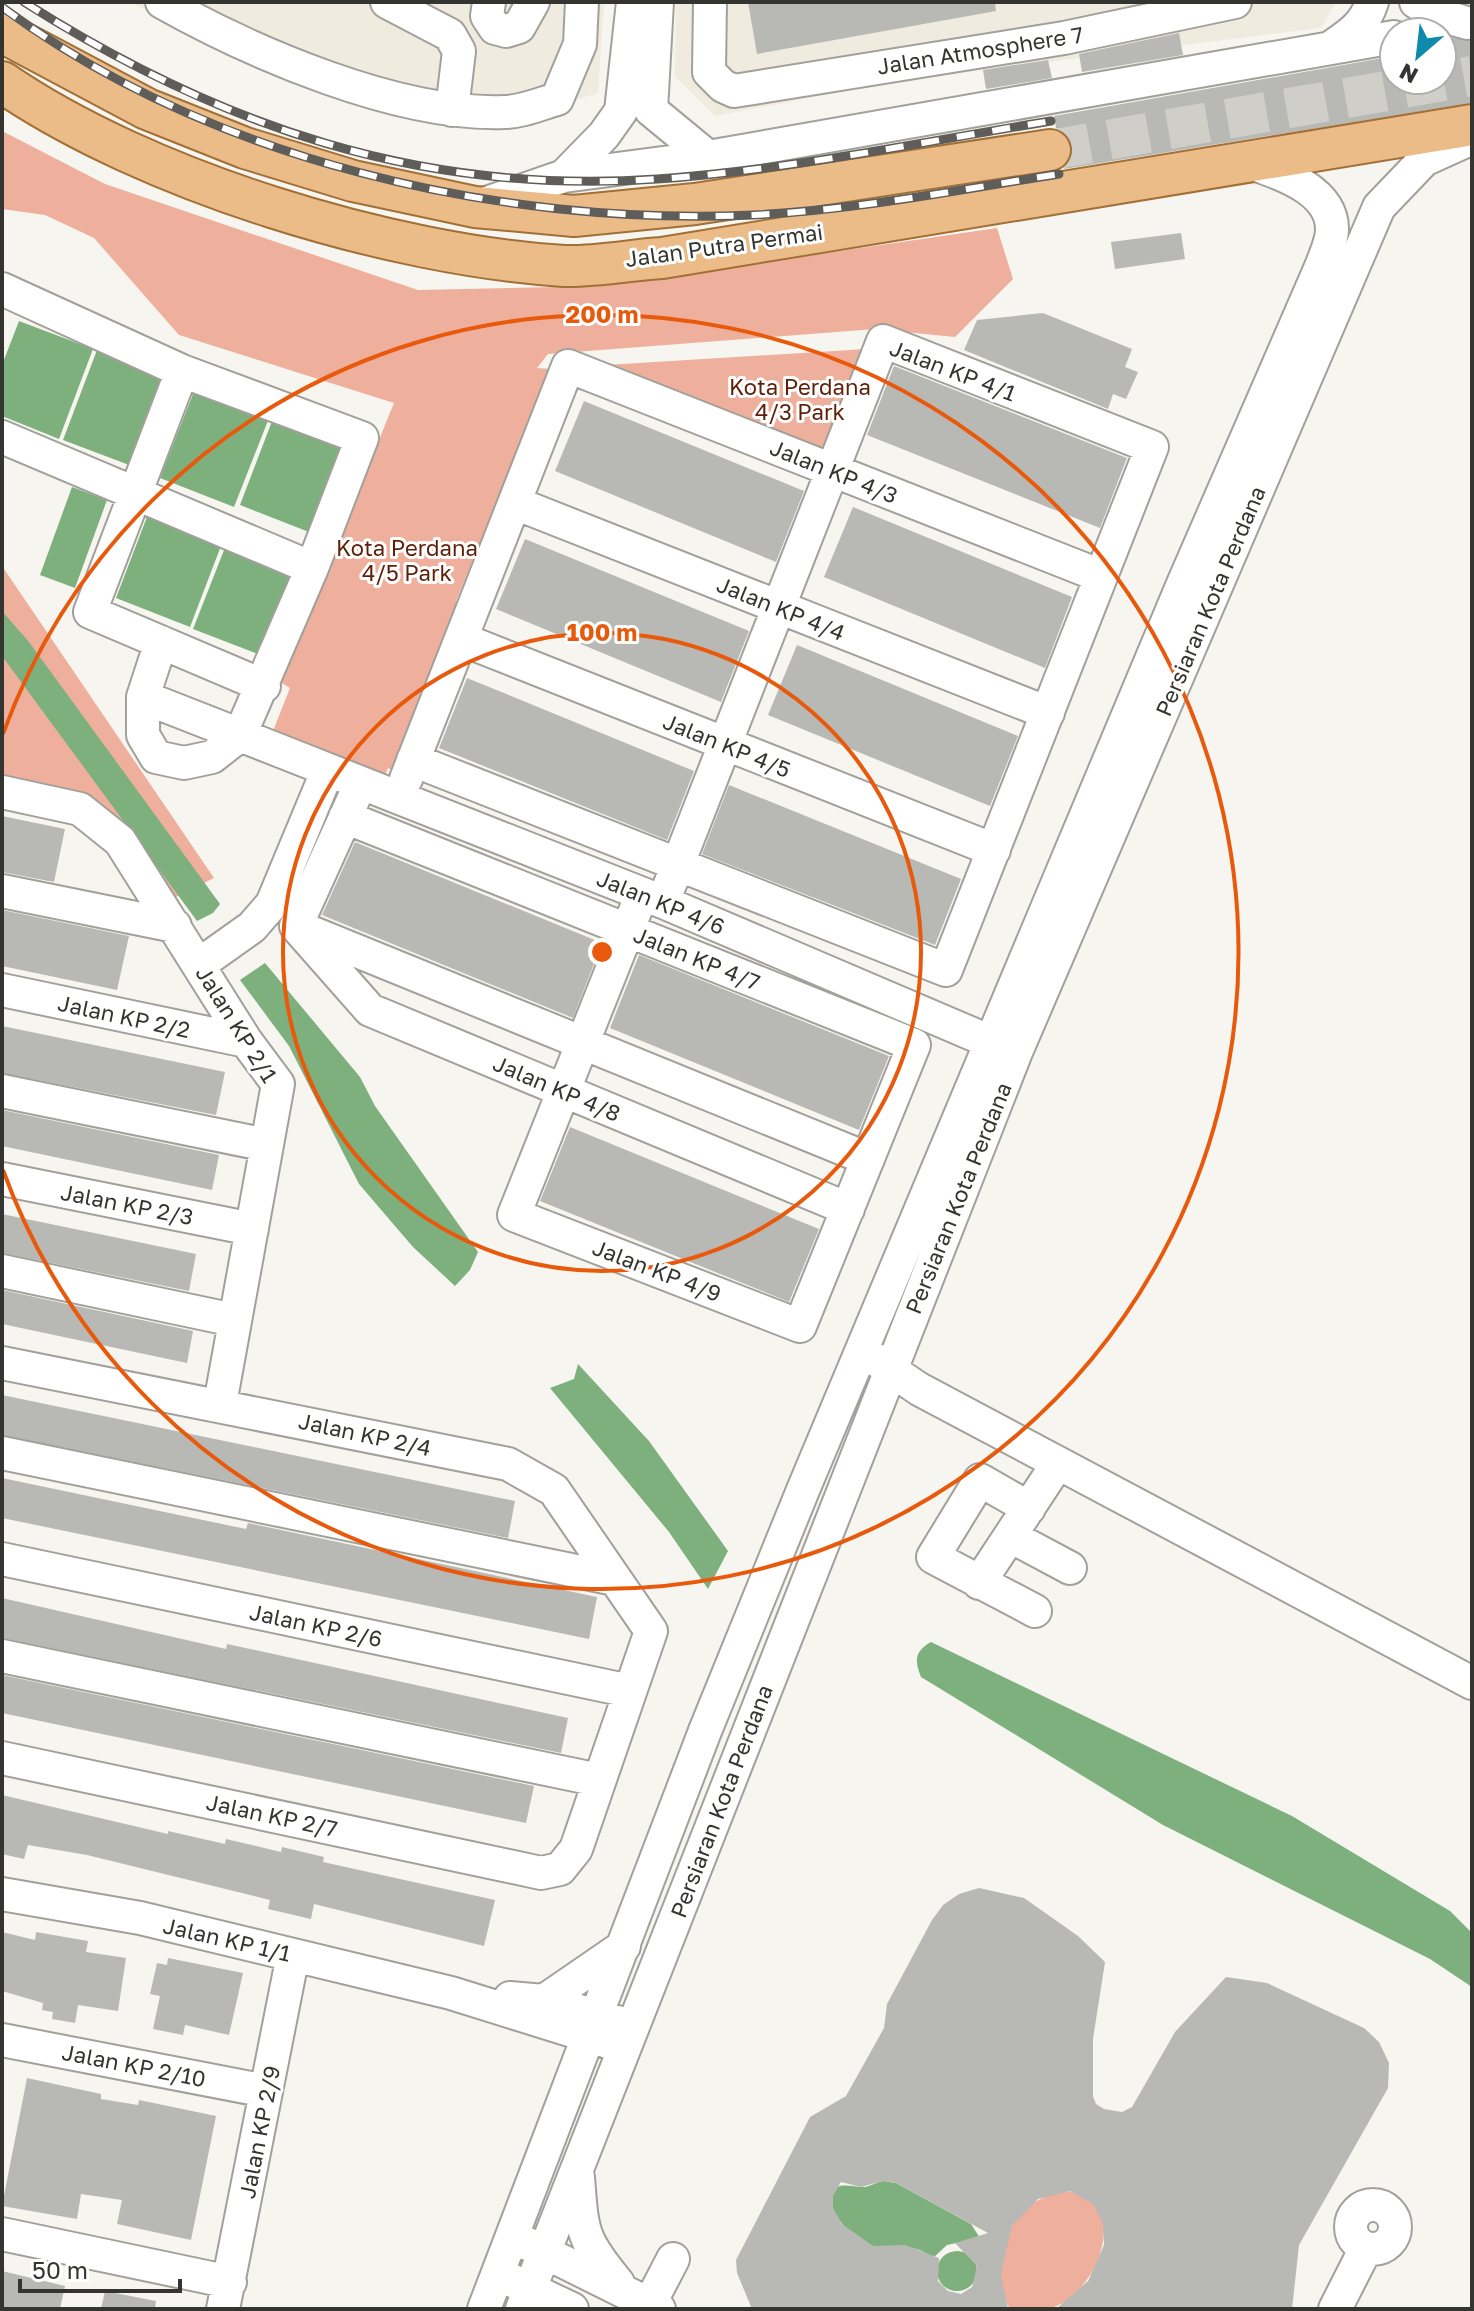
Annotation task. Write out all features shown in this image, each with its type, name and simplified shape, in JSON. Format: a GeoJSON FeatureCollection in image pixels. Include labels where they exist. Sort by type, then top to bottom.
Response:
{"type":"FeatureCollection","features":[{"type":"Feature","properties":{"kind":"main road","name":"Jalan Putra Permai"},"geometry":{"type":"LineString","coordinates":[[2,32],[147,109],[245,148],[353,181],[475,207],[574,216],[695,204],[1050,150]]}},
{"type":"Feature","properties":{"kind":"main road","name":"Jalan Putra Permai"},"geometry":{"type":"LineString","coordinates":[[10,91],[126,149],[244,197],[338,226],[455,251],[567,266],[662,258],[1472,125]]}},
{"type":"Feature","properties":{"kind":"street"},"geometry":{"type":"LineString","coordinates":[[387,2],[450,35],[459,51],[452,105]]}},
{"type":"Feature","properties":{"kind":"street"},"geometry":{"type":"LineString","coordinates":[[489,2],[487,16],[495,28],[506,31],[519,27],[533,2]]}},
{"type":"Feature","properties":{"kind":"street"},"geometry":{"type":"LineString","coordinates":[[176,5],[320,77],[452,105],[507,112],[557,99],[580,44],[582,2]]}},
{"type":"Feature","properties":{"kind":"street"},"geometry":{"type":"LineString","coordinates":[[564,176],[604,135],[621,111],[633,2]]}},
{"type":"Feature","properties":{"kind":"street"},"geometry":{"type":"LineString","coordinates":[[657,2],[651,110],[708,157]]}},
{"type":"Feature","properties":{"kind":"street","name":"Jalan Atmosphere 7"},"geometry":{"type":"LineString","coordinates":[[710,2],[709,72],[723,86],[734,91],[1064,38],[1235,2]]}},
{"type":"Feature","properties":{"kind":"street"},"geometry":{"type":"LineString","coordinates":[[1327,50],[1354,33],[1368,14],[1372,2]]}},
{"type":"Feature","properties":{"kind":"street"},"geometry":{"type":"LineString","coordinates":[[1416,2],[1436,14],[1470,23]]}},
{"type":"Feature","properties":{"kind":"street"},"geometry":{"type":"LineString","coordinates":[[475,207],[564,176],[708,157],[1378,40]]}},
{"type":"Feature","properties":{"kind":"street","name":"Persiaran Kota Perdana"},"geometry":{"type":"LineString","coordinates":[[526,2299],[1016,1052],[1379,207],[1424,160],[1472,138]]}},
{"type":"Feature","properties":{"kind":"street","name":"Persiaran Kota Perdana"},"geometry":{"type":"LineString","coordinates":[[484,2309],[711,1717],[1183,584],[1321,267],[1332,230],[1327,208],[1290,177],[1245,160]]}},
{"type":"Feature","properties":{"kind":"street"},"geometry":{"type":"LineString","coordinates":[[2,289],[182,371],[362,438],[264,686],[240,735],[212,757],[184,763],[156,757],[143,735],[143,697],[161,642]]}},
{"type":"Feature","properties":{"kind":"street","name":"Jalan KP 4/1"},"geometry":{"type":"LineString","coordinates":[[832,470],[883,341],[1152,447],[1101,576]]}},
{"type":"Feature","properties":{"kind":"street","name":"Jalan KP 4/3"},"geometry":{"type":"LineString","coordinates":[[515,503],[568,366],[1101,576]]}},
{"type":"Feature","properties":{"kind":"street"},"geometry":{"type":"LineString","coordinates":[[182,371],[90,612],[264,686]]}},
{"type":"Feature","properties":{"kind":"street"},"geometry":{"type":"LineString","coordinates":[[2,437],[312,568]]}},
{"type":"Feature","properties":{"kind":"street"},"geometry":{"type":"LineString","coordinates":[[564,1091],[628,931],[678,864],[832,470]]}},
{"type":"Feature","properties":{"kind":"street"},"geometry":{"type":"LineString","coordinates":[[398,799],[515,503]]}},
{"type":"Feature","properties":{"kind":"street","name":"Jalan KP 4/4"},"geometry":{"type":"LineString","coordinates":[[515,503],[1048,713]]}},
{"type":"Feature","properties":{"kind":"street"},"geometry":{"type":"LineString","coordinates":[[994,850],[1101,576]]}},
{"type":"Feature","properties":{"kind":"street","name":"Jalan KP 4/5"},"geometry":{"type":"LineString","coordinates":[[461,639],[994,850]]}},
{"type":"Feature","properties":{"kind":"street","name":"Jalan KP 4/6"},"geometry":{"type":"LineString","coordinates":[[143,697],[653,898],[991,1042]]}},
{"type":"Feature","properties":{"kind":"street","name":"Jalan KP 4/6"},"geometry":{"type":"LineString","coordinates":[[413,760],[946,970],[994,850]]}},
{"type":"Feature","properties":{"kind":"street"},"geometry":{"type":"LineString","coordinates":[[200,964],[252,927],[272,904],[327,772]]}},
{"type":"Feature","properties":{"kind":"street"},"geometry":{"type":"LineString","coordinates":[[360,784],[296,926],[868,1159],[848,1209]]}},
{"type":"Feature","properties":{"kind":"street","name":"Jalan KP 2/1"},"geometry":{"type":"LineString","coordinates":[[2,792],[80,809],[120,841],[246,1041],[278,1084],[220,1404]]}},
{"type":"Feature","properties":{"kind":"street","name":"Jalan KP 4/7"},"geometry":{"type":"LineString","coordinates":[[345,817],[914,1045],[868,1159]]}},
{"type":"Feature","properties":{"kind":"street"},"geometry":{"type":"LineString","coordinates":[[2,891],[175,926]]}},
{"type":"Feature","properties":{"kind":"street","name":"Jalan KP 4/8"},"geometry":{"type":"LineString","coordinates":[[296,926],[370,1010],[848,1209]]}},
{"type":"Feature","properties":{"kind":"street","name":"Jalan KP 2/2"},"geometry":{"type":"LineString","coordinates":[[2,990],[246,1041]]}},
{"type":"Feature","properties":{"kind":"street"},"geometry":{"type":"LineString","coordinates":[[2,1091],[267,1145]]}},
{"type":"Feature","properties":{"kind":"street","name":"Jalan KP 4/9"},"geometry":{"type":"LineString","coordinates":[[564,1091],[514,1215],[800,1326],[848,1209]]}},
{"type":"Feature","properties":{"kind":"street","name":"Jalan KP 2/3"},"geometry":{"type":"LineString","coordinates":[[2,1179],[252,1229]]}},
{"type":"Feature","properties":{"kind":"street"},"geometry":{"type":"LineString","coordinates":[[2,1271],[234,1320]]}},
{"type":"Feature","properties":{"kind":"street"},"geometry":{"type":"LineString","coordinates":[[862,1351],[919,1389],[1472,1683]]}},
{"type":"Feature","properties":{"kind":"street","name":"Jalan KP 2/4"},"geometry":{"type":"LineString","coordinates":[[2,1363],[220,1404],[508,1464],[554,1490],[651,1631],[630,1691]]}},
{"type":"Feature","properties":{"kind":"street"},"geometry":{"type":"LineString","coordinates":[[2,1453],[615,1579]]}},
{"type":"Feature","properties":{"kind":"street"},"geometry":{"type":"LineString","coordinates":[[979,1583],[1058,1463]]}},
{"type":"Feature","properties":{"kind":"street"},"geometry":{"type":"LineString","coordinates":[[1029,1508],[980,1480],[933,1557],[1035,1611]]}},
{"type":"Feature","properties":{"kind":"street"},"geometry":{"type":"LineString","coordinates":[[1010,1536],[1070,1568]]}},
{"type":"Feature","properties":{"kind":"street","name":"Jalan KP 2/6"},"geometry":{"type":"LineString","coordinates":[[2,1559],[630,1691]]}},
{"type":"Feature","properties":{"kind":"street"},"geometry":{"type":"LineString","coordinates":[[2,1656],[599,1780],[630,1691]]}},
{"type":"Feature","properties":{"kind":"street","name":"Jalan KP 2/7"},"geometry":{"type":"LineString","coordinates":[[2,1758],[541,1873],[560,1869],[576,1849],[599,1780]]}},
{"type":"Feature","properties":{"kind":"street","name":"Jalan KP 1/1"},"geometry":{"type":"LineString","coordinates":[[2,1894],[140,1918],[629,2037]]}},
{"type":"Feature","properties":{"kind":"street"},"geometry":{"type":"LineString","coordinates":[[544,2001],[624,1946]]}},
{"type":"Feature","properties":{"kind":"street","name":"Jalan KP 2/9"},"geometry":{"type":"LineString","coordinates":[[226,2296],[293,1955]]}},
{"type":"Feature","properties":{"kind":"street","name":"Jalan KP 1/1"},"geometry":{"type":"LineString","coordinates":[[451,1993],[544,2001],[593,2026]]}},
{"type":"Feature","properties":{"kind":"street","name":"Jalan KP 2/10"},"geometry":{"type":"LineString","coordinates":[[2,2040],[266,2091]]}},
{"type":"Feature","properties":{"kind":"street"},"geometry":{"type":"LineString","coordinates":[[577,2170],[582,2229],[596,2257],[645,2303]]}},
{"type":"Feature","properties":{"kind":"street"},"geometry":{"type":"LineString","coordinates":[[2,2234],[226,2296]]}},
{"type":"Feature","properties":{"kind":"street"},"geometry":{"type":"LineString","coordinates":[[511,2238],[545,2251],[645,2303]]}},
{"type":"Feature","properties":{"kind":"street"},"geometry":{"type":"LineString","coordinates":[[1335,2309],[1366,2248]]}},
{"type":"Feature","properties":{"kind":"street"},"geometry":{"type":"LineString","coordinates":[[645,2303],[673,2259]]}},
{"type":"Feature","properties":{"kind":"street"},"geometry":{"type":"LineString","coordinates":[[497,2274],[526,2299],[572,2309]]}},
{"type":"Feature","properties":{"kind":"shaded area"},"geometry":{"type":"Polygon","coordinates":[[[130,2],[604,2],[598,93],[505,122],[301,86],[130,2]]]}},
{"type":"Feature","properties":{"kind":"shaded area"},"geometry":{"type":"Polygon","coordinates":[[[676,2],[1336,2],[1321,28],[903,80],[715,116],[675,76],[676,2]]]}},
{"type":"Feature","properties":{"kind":"shaded area"},"geometry":{"type":"Polygon","coordinates":[[[19,321],[93,349],[59,439],[2,416],[2,365],[19,321]]]}},
{"type":"Feature","properties":{"kind":"shaded area"},"geometry":{"type":"Polygon","coordinates":[[[97,350],[171,379],[137,468],[63,440],[97,350]]]}},
{"type":"Feature","properties":{"kind":"shaded area"},"geometry":{"type":"Polygon","coordinates":[[[195,389],[269,418],[234,507],[160,478],[195,389]]]}},
{"type":"Feature","properties":{"kind":"shaded area"},"geometry":{"type":"Polygon","coordinates":[[[274,416],[348,445],[314,534],[240,505],[274,416]]]}},
{"type":"Feature","properties":{"kind":"shaded area"},"geometry":{"type":"Polygon","coordinates":[[[72,487],[107,500],[75,588],[40,575],[72,487]]]}},
{"type":"Feature","properties":{"kind":"shaded area"},"geometry":{"type":"Polygon","coordinates":[[[150,509],[224,538],[190,627],[116,598],[150,509]]]}},
{"type":"Feature","properties":{"kind":"shaded area"},"geometry":{"type":"Polygon","coordinates":[[[228,540],[302,569],[268,658],[193,629],[228,540]]]}},
{"type":"Feature","properties":{"kind":"shaded area"},"geometry":{"type":"Polygon","coordinates":[[[2,611],[29,642],[220,904],[213,913],[197,921],[2,656],[2,611]]]}},
{"type":"Feature","properties":{"kind":"shaded area"},"geometry":{"type":"Polygon","coordinates":[[[265,963],[360,1077],[375,1106],[478,1252],[470,1270],[455,1286],[413,1247],[359,1184],[289,1046],[240,980],[265,963]]]}},
{"type":"Feature","properties":{"kind":"shaded area"},"geometry":{"type":"Polygon","coordinates":[[[578,1364],[649,1441],[728,1551],[708,1589],[669,1532],[550,1388],[574,1379],[578,1364]]]}},
{"type":"Feature","properties":{"kind":"shaded area"},"geometry":{"type":"Polygon","coordinates":[[[931,1642],[1292,1816],[1450,1911],[1472,1933],[1472,1987],[1430,1959],[1163,1825],[921,1677],[917,1656],[931,1642]]]}},
{"type":"Feature","properties":{"kind":"shaded area"},"geometry":{"type":"Polygon","coordinates":[[[883,2181],[896,2183],[971,2224],[980,2238],[947,2245],[933,2258],[912,2248],[880,2248],[866,2243],[845,2227],[835,2214],[833,2191],[842,2186],[865,2187],[883,2181]]]}},
{"type":"Feature","properties":{"kind":"shaded area"},"geometry":{"type":"Polygon","coordinates":[[[957,2251],[971,2257],[977,2271],[971,2285],[957,2291],[943,2285],[937,2271],[943,2257],[957,2251]]]}},
{"type":"Feature","properties":{"kind":"green space","name":"Kota Perdana 4/5 Park"},"geometry":{"type":"Polygon","coordinates":[[[2,131],[105,184],[418,290],[601,286],[997,228],[1013,279],[955,337],[875,329],[548,354],[537,368],[551,369],[456,601],[464,605],[394,771],[388,768],[385,775],[273,731],[290,688],[280,682],[394,403],[179,335],[94,238],[45,215],[2,209],[2,131]]]}},
{"type":"Feature","properties":{"kind":"green space","name":"Kota Perdana 4/3 Park"},"geometry":{"type":"Polygon","coordinates":[[[866,349],[825,454],[590,366],[866,349]]]}},
{"type":"Feature","properties":{"kind":"green space"},"geometry":{"type":"Polygon","coordinates":[[[2,566],[214,878],[168,901],[89,799],[2,779],[2,566]]]}},
{"type":"Feature","properties":{"kind":"green space"},"geometry":{"type":"Polygon","coordinates":[[[1061,2191],[1083,2195],[1097,2207],[1103,2223],[1103,2242],[1097,2262],[1086,2281],[1071,2297],[1054,2307],[1010,2309],[1002,2287],[1001,2273],[1009,2233],[1026,2208],[1061,2191]]]}},
{"type":"Feature","properties":{"kind":"building"},"geometry":{"type":"Polygon","coordinates":[[[748,2],[995,2],[996,11],[757,54],[748,2]]]}},
{"type":"Feature","properties":{"kind":"building"},"geometry":{"type":"Polygon","coordinates":[[[1179,33],[1183,55],[1082,72],[1079,54],[1179,33]]]}},
{"type":"Feature","properties":{"kind":"building"},"geometry":{"type":"Polygon","coordinates":[[[1458,39],[1472,41],[1472,103],[1064,169],[1072,158],[1073,146],[1067,135],[1056,128],[1054,116],[1378,59],[1378,96],[1458,96],[1458,39]]]}},
{"type":"Feature","properties":{"kind":"building"},"geometry":{"type":"Polygon","coordinates":[[[1048,60],[1052,78],[986,89],[983,70],[1048,60]]]}},
{"type":"Feature","properties":{"kind":"building"},"geometry":{"type":"Polygon","coordinates":[[[1181,233],[1185,259],[1115,269],[1111,242],[1181,233]]]}},
{"type":"Feature","properties":{"kind":"building"},"geometry":{"type":"Polygon","coordinates":[[[1043,313],[1132,349],[1125,367],[1138,372],[1126,399],[1113,394],[1108,409],[964,350],[977,320],[1043,313]]]}},
{"type":"Feature","properties":{"kind":"building"},"geometry":{"type":"Polygon","coordinates":[[[894,366],[1127,458],[1100,528],[867,435],[894,366]]]}},
{"type":"Feature","properties":{"kind":"building"},"geometry":{"type":"Polygon","coordinates":[[[584,401],[804,491],[776,562],[555,471],[584,401]]]}},
{"type":"Feature","properties":{"kind":"building"},"geometry":{"type":"Polygon","coordinates":[[[853,507],[1072,597],[1045,668],[824,577],[853,507]]]}},
{"type":"Feature","properties":{"kind":"building"},"geometry":{"type":"Polygon","coordinates":[[[525,539],[749,631],[721,702],[496,609],[525,539]]]}},
{"type":"Feature","properties":{"kind":"building"},"geometry":{"type":"Polygon","coordinates":[[[797,645],[1018,736],[990,806],[768,715],[797,645]]]}},
{"type":"Feature","properties":{"kind":"building"},"geometry":{"type":"Polygon","coordinates":[[[467,678],[694,771],[667,840],[439,748],[467,678]]]}},
{"type":"Feature","properties":{"kind":"building"},"geometry":{"type":"Polygon","coordinates":[[[729,785],[961,879],[935,945],[702,854],[729,785]]]}},
{"type":"Feature","properties":{"kind":"building"},"geometry":{"type":"Polygon","coordinates":[[[2,816],[65,829],[54,882],[2,872],[2,816]]]}},
{"type":"Feature","properties":{"kind":"building"},"geometry":{"type":"Polygon","coordinates":[[[355,842],[602,943],[573,1018],[322,915],[355,842]]]}},
{"type":"Feature","properties":{"kind":"building"},"geometry":{"type":"Polygon","coordinates":[[[2,910],[129,936],[117,990],[2,966],[2,910]]]}},
{"type":"Feature","properties":{"kind":"building"},"geometry":{"type":"Polygon","coordinates":[[[639,955],[889,1056],[859,1130],[610,1028],[639,955]]]}},
{"type":"Feature","properties":{"kind":"building"},"geometry":{"type":"Polygon","coordinates":[[[2,1026],[225,1072],[216,1115],[2,1073],[2,1026]]]}},
{"type":"Feature","properties":{"kind":"building"},"geometry":{"type":"Polygon","coordinates":[[[2,1110],[219,1155],[212,1190],[2,1146],[2,1110]]]}},
{"type":"Feature","properties":{"kind":"building"},"geometry":{"type":"Polygon","coordinates":[[[570,1127],[819,1229],[789,1302],[540,1201],[570,1127]]]}},
{"type":"Feature","properties":{"kind":"building"},"geometry":{"type":"Polygon","coordinates":[[[2,1214],[196,1254],[189,1291],[2,1253],[2,1214]]]}},
{"type":"Feature","properties":{"kind":"building"},"geometry":{"type":"Polygon","coordinates":[[[2,1290],[193,1331],[187,1363],[2,1324],[2,1290]]]}},
{"type":"Feature","properties":{"kind":"building"},"geometry":{"type":"Polygon","coordinates":[[[2,1395],[515,1501],[508,1538],[2,1435],[2,1395]]]}},
{"type":"Feature","properties":{"kind":"building"},"geometry":{"type":"Polygon","coordinates":[[[2,1478],[246,1529],[248,1523],[597,1597],[589,1639],[2,1518],[2,1478]]]}},
{"type":"Feature","properties":{"kind":"building"},"geometry":{"type":"Polygon","coordinates":[[[2,1598],[226,1649],[227,1644],[568,1718],[561,1753],[2,1638],[2,1598]]]}},
{"type":"Feature","properties":{"kind":"building"},"geometry":{"type":"Polygon","coordinates":[[[2,1675],[534,1786],[526,1823],[2,1713],[2,1675]]]}},
{"type":"Feature","properties":{"kind":"building"},"geometry":{"type":"Polygon","coordinates":[[[2,1795],[168,1834],[168,1831],[225,1844],[226,1839],[281,1852],[282,1847],[324,1857],[323,1862],[495,1900],[484,1946],[314,1904],[311,1919],[268,1909],[270,1900],[87,1855],[28,1845],[24,1859],[2,1854],[2,1795]]]}},
{"type":"Feature","properties":{"kind":"building"},"geometry":{"type":"Polygon","coordinates":[[[979,1888],[1024,1898],[1078,1936],[1105,1962],[1093,2039],[1093,2096],[1096,2104],[1104,2109],[1122,2112],[1132,2107],[1175,2032],[1226,1977],[1267,1983],[1364,2028],[1379,2042],[1389,2063],[1388,2088],[1299,2245],[1292,2309],[1056,2309],[1088,2281],[1104,2245],[1103,2224],[1094,2205],[1070,2191],[1038,2199],[1012,2226],[1001,2274],[1008,2309],[752,2309],[737,2273],[736,2260],[810,2117],[846,2096],[884,2028],[887,2004],[932,1920],[943,1905],[959,1894],[979,1888]],[[883,2181],[861,2187],[841,2182],[833,2196],[833,2208],[842,2224],[873,2246],[905,2245],[939,2258],[938,2281],[948,2291],[961,2294],[972,2287],[977,2266],[955,2243],[988,2233],[896,2183],[883,2181]]]}},
{"type":"Feature","properties":{"kind":"building"},"geometry":{"type":"Polygon","coordinates":[[[2,1932],[35,1940],[36,1932],[88,1941],[86,1952],[126,1958],[118,2011],[78,2005],[75,2023],[52,2019],[53,2012],[42,2010],[43,2003],[2,1991],[2,1932]]]}},
{"type":"Feature","properties":{"kind":"building"},"geometry":{"type":"Polygon","coordinates":[[[168,1958],[243,1973],[229,2035],[185,2025],[183,2035],[153,2029],[160,1996],[150,1994],[157,1963],[167,1965],[168,1958]]]}},
{"type":"Feature","properties":{"kind":"building"},"geometry":{"type":"Polygon","coordinates":[[[27,2078],[101,2094],[101,2099],[138,2105],[139,2100],[216,2116],[191,2240],[117,2224],[122,2200],[81,2194],[77,2219],[2,2206],[27,2078]]]}},
{"type":"Feature","properties":{"kind":"building"},"geometry":{"type":"Polygon","coordinates":[[[2,2271],[65,2286],[60,2309],[2,2309],[2,2271]]]}},
{"type":"Feature","properties":{"kind":"building"},"geometry":{"type":"Polygon","coordinates":[[[105,2291],[156,2301],[155,2309],[101,2309],[105,2291]]]}},
{"type":"Feature","properties":{"kind":"tunnel"},"geometry":{"type":"LineString","coordinates":[[1050,150],[1472,76]]}},
{"type":"Feature","properties":{"kind":"railway"},"geometry":{"type":"LineString","coordinates":[[24,2],[98,46],[173,85],[249,117],[326,143],[405,163],[486,176],[570,181],[707,175],[806,162],[1051,121]]}},
{"type":"Feature","properties":{"kind":"railway"},"geometry":{"type":"LineString","coordinates":[[2,7],[83,60],[171,106],[263,143],[360,172],[458,194],[557,209],[656,215],[753,215],[868,204],[1059,174]]}}]}
